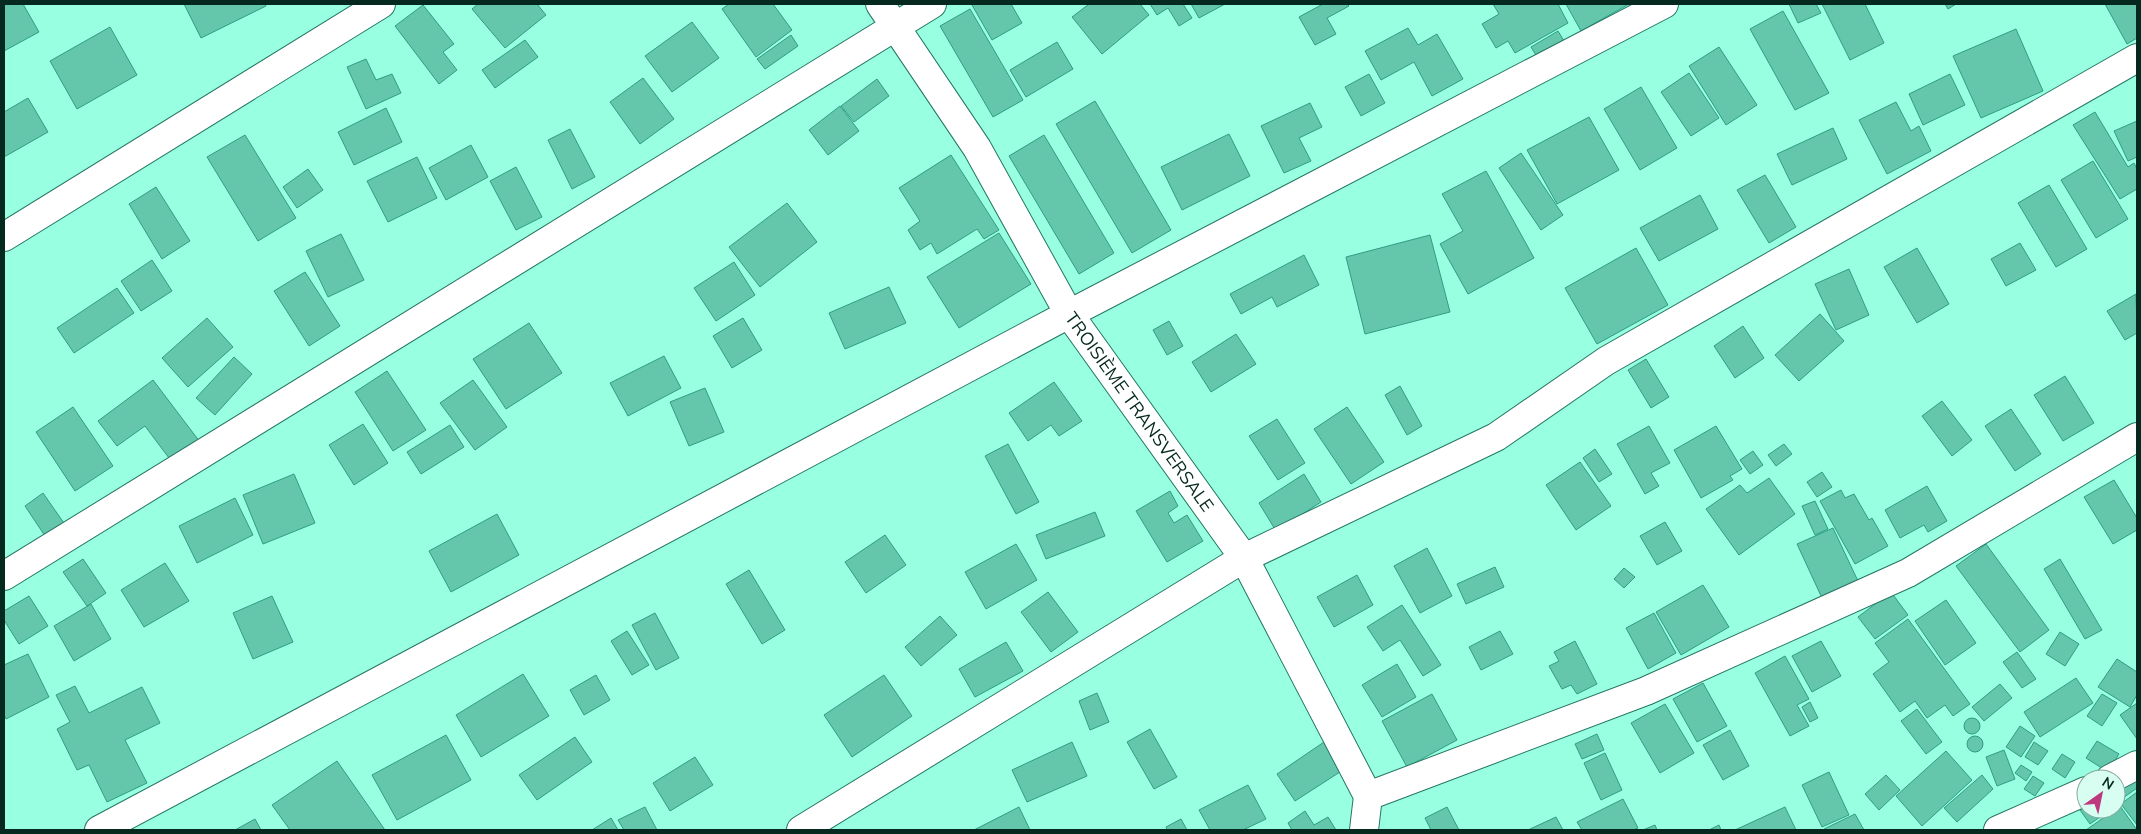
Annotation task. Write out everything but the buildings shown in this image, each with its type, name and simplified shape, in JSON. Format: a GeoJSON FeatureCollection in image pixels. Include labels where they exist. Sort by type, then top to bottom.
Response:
{"type":"FeatureCollection","features":[{"type":"Feature","properties":{"kind":"street"},"geometry":{"type":"LineString","coordinates":[[4,238],[381,4]]}},
{"type":"Feature","properties":{"kind":"street","name":"TROISIÈME TRANSVERSALE"},"geometry":{"type":"LineString","coordinates":[[880,4],[977,148],[1069,314],[1244,558],[1368,796]]}},
{"type":"Feature","properties":{"kind":"street"},"geometry":{"type":"LineString","coordinates":[[4,576],[932,4]]}},
{"type":"Feature","properties":{"kind":"street"},"geometry":{"type":"LineString","coordinates":[[99,830],[1069,314],[1664,4]]}},
{"type":"Feature","properties":{"kind":"street"},"geometry":{"type":"LineString","coordinates":[[801,830],[1244,558],[1496,437],[1606,361],[2137,58]]}},
{"type":"Feature","properties":{"kind":"street"},"geometry":{"type":"LineString","coordinates":[[1363,830],[1368,796],[1646,691],[1908,573],[2137,437]]}},
{"type":"Feature","properties":{"kind":"street"},"geometry":{"type":"LineString","coordinates":[[1998,830],[2076,795]]}}]}
